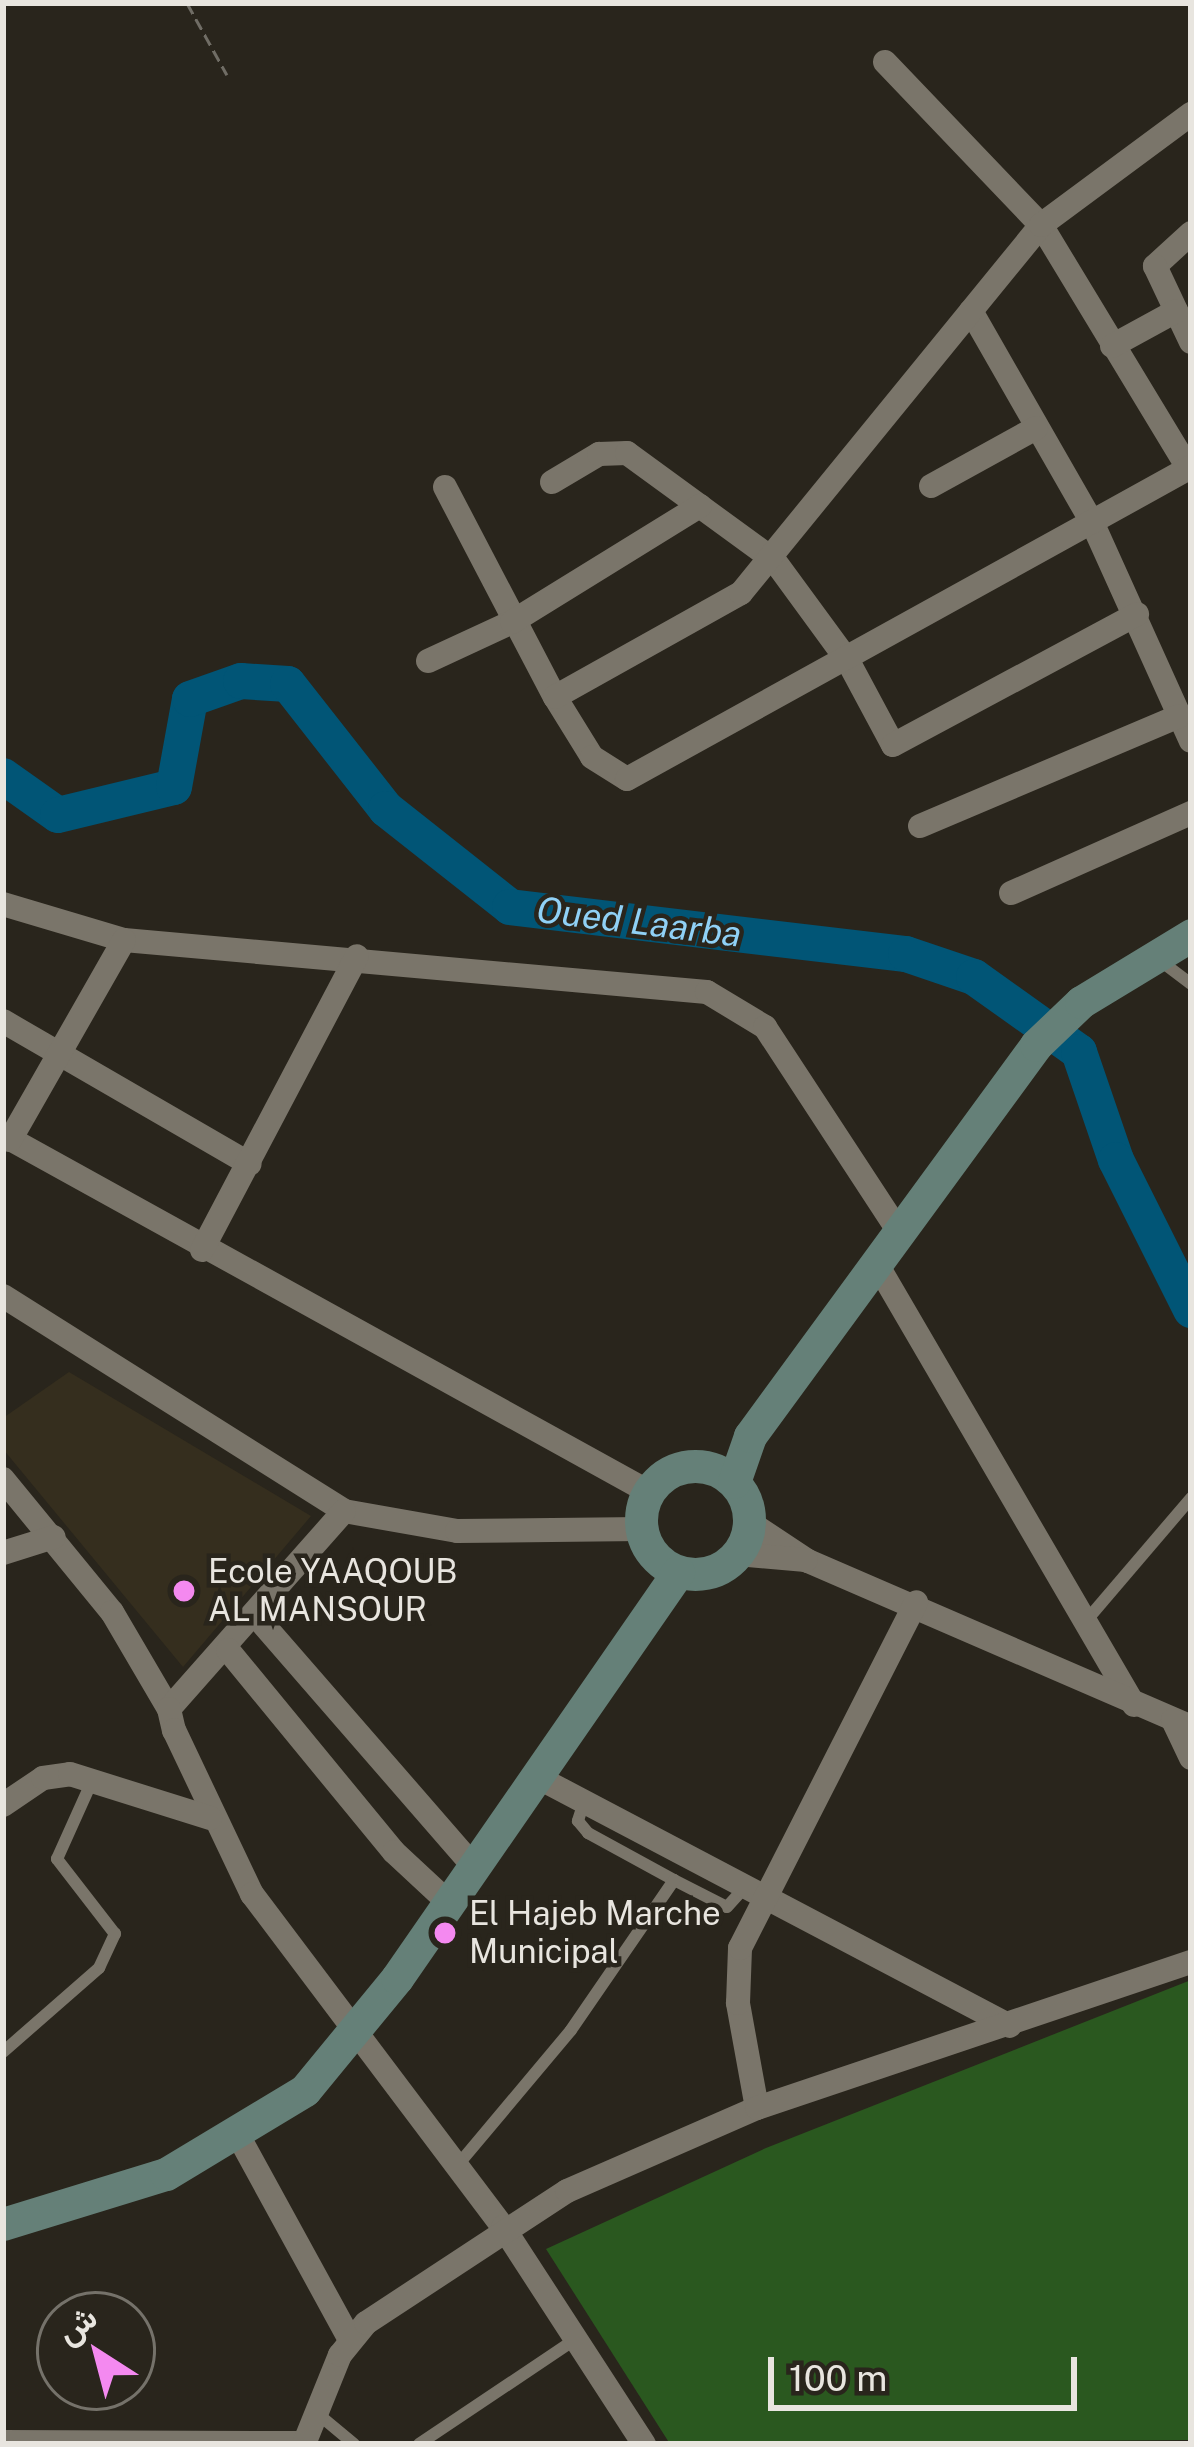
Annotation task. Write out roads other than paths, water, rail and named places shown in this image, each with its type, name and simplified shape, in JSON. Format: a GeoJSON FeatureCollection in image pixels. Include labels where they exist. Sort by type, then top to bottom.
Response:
{"type":"FeatureCollection","features":[{"type":"Feature","properties":{"kind":"street"},"geometry":{"type":"LineString","coordinates":[[445,487],[512,622],[592,757],[627,779],[1190,468],[1042,225],[885,62]]}},
{"type":"Feature","properties":{"kind":"street"},"geometry":{"type":"LineString","coordinates":[[555,697],[727,603],[774,560],[1042,225],[1191,114]]}},
{"type":"Feature","properties":{"kind":"street"},"geometry":{"type":"LineString","coordinates":[[1191,233],[1155,266],[1191,342]]}},
{"type":"Feature","properties":{"kind":"street"},"geometry":{"type":"LineString","coordinates":[[971,311],[1092,522],[1191,741]]}},
{"type":"Feature","properties":{"kind":"street"},"geometry":{"type":"LineString","coordinates":[[1112,346],[1177,311]]}},
{"type":"Feature","properties":{"kind":"street"},"geometry":{"type":"LineString","coordinates":[[931,487],[1036,428]]}},
{"type":"Feature","properties":{"kind":"street"},"geometry":{"type":"LineString","coordinates":[[551,482],[618,451],[774,560],[848,661],[884,737],[903,745],[1137,614]]}},
{"type":"Feature","properties":{"kind":"street"},"geometry":{"type":"LineString","coordinates":[[428,661],[512,622],[700,506]]}},
{"type":"Feature","properties":{"kind":"street"},"geometry":{"type":"LineString","coordinates":[[920,826],[1180,716]]}},
{"type":"Feature","properties":{"kind":"street"},"geometry":{"type":"LineString","coordinates":[[1011,893],[1191,813]]}},
{"type":"Feature","properties":{"kind":"street"},"geometry":{"type":"LineString","coordinates":[[3,904],[124,940],[357,956],[707,992],[742,1008],[805,1080],[897,1228]]}},
{"type":"Feature","properties":{"kind":"street"},"geometry":{"type":"LineString","coordinates":[[720,1474],[1036,1045],[1081,1002],[1191,935]]}},
{"type":"Feature","properties":{"kind":"street"},"geometry":{"type":"LineString","coordinates":[[124,940],[61,1054],[7,1138],[202,1250],[653,1529],[711,1572],[737,1554],[749,1522]]}},
{"type":"Feature","properties":{"kind":"street"},"geometry":{"type":"LineString","coordinates":[[202,1250],[357,956]]}},
{"type":"Feature","properties":{"kind":"street"},"geometry":{"type":"LineString","coordinates":[[3,1022],[250,1164]]}},
{"type":"Feature","properties":{"kind":"street"},"geometry":{"type":"LineString","coordinates":[[875,1261],[1134,1705]]}},
{"type":"Feature","properties":{"kind":"street"},"geometry":{"type":"LineString","coordinates":[[3,1296],[344,1511],[457,1531],[582,1526],[653,1529]]}},
{"type":"Feature","properties":{"kind":"street"},"geometry":{"type":"LineString","coordinates":[[3,2224],[100,2199],[239,2137],[305,2090],[450,1904],[642,1625],[653,1529],[674,1471],[720,1474]]}},
{"type":"Feature","properties":{"kind":"street"},"geometry":{"type":"LineString","coordinates":[[720,1474],[749,1522],[808,1561],[916,1602],[1182,1724],[1191,1758]]}},
{"type":"Feature","properties":{"kind":"street"},"geometry":{"type":"LineString","coordinates":[[3,1479],[112,1612],[170,1709],[210,1818],[262,1909],[502,2227],[576,2339],[633,2440]]}},
{"type":"Feature","properties":{"kind":"street"},"geometry":{"type":"LineString","coordinates":[[170,1709],[228,1650],[344,1511]]}},
{"type":"Feature","properties":{"kind":"street"},"geometry":{"type":"LineString","coordinates":[[3,1553],[54,1537]]}},
{"type":"Feature","properties":{"kind":"street"},"geometry":{"type":"LineString","coordinates":[[737,1554],[808,1561]]}},
{"type":"Feature","properties":{"kind":"street"},"geometry":{"type":"LineString","coordinates":[[757,2108],[736,1969],[756,1892],[916,1602]]}},
{"type":"Feature","properties":{"kind":"street"},"geometry":{"type":"LineString","coordinates":[[256,1616],[475,1868]]}},
{"type":"Feature","properties":{"kind":"street"},"geometry":{"type":"LineString","coordinates":[[228,1650],[394,1852],[450,1904]]}},
{"type":"Feature","properties":{"kind":"street"},"geometry":{"type":"LineString","coordinates":[[3,1805],[43,1778],[93,1780],[210,1818]]}},
{"type":"Feature","properties":{"kind":"street"},"geometry":{"type":"LineString","coordinates":[[539,1778],[1010,2026]]}},
{"type":"Feature","properties":{"kind":"street"},"geometry":{"type":"LineString","coordinates":[[3,2442],[304,2444],[350,2340],[502,2227],[646,2152],[757,2108],[1191,1962]]}},
{"type":"Feature","properties":{"kind":"street"},"geometry":{"type":"LineString","coordinates":[[239,2137],[350,2340]]}},
{"type":"Feature","properties":{"kind":"lane"},"geometry":{"type":"LineString","coordinates":[[1153,955],[1191,984]]}},
{"type":"Feature","properties":{"kind":"lane"},"geometry":{"type":"LineString","coordinates":[[1086,1622],[1191,1498]]}},
{"type":"Feature","properties":{"kind":"lane"},"geometry":{"type":"LineString","coordinates":[[4,2048],[98,1968],[115,1934],[57,1858],[93,1780]]}},
{"type":"Feature","properties":{"kind":"lane"},"geometry":{"type":"LineString","coordinates":[[584,1802],[578,1821],[588,1833],[674,1880],[727,1907],[756,1892]]}},
{"type":"Feature","properties":{"kind":"lane"},"geometry":{"type":"LineString","coordinates":[[457,2166],[571,2030],[674,1880]]}},
{"type":"Feature","properties":{"kind":"lane"},"geometry":{"type":"LineString","coordinates":[[419,2444],[576,2339]]}},
{"type":"Feature","properties":{"kind":"lane"},"geometry":{"type":"LineString","coordinates":[[318,2414],[354,2444]]}},
{"type":"Feature","properties":{"kind":"waterway","name":"Oued Laarba"},"geometry":{"type":"LineString","coordinates":[[3,776],[58,815],[174,787],[190,699],[241,681],[288,684],[386,809],[510,907],[906,954],[974,977],[1079,1052],[1116,1160],[1191,1310]]}},
{"type":"Feature","properties":{"kind":"place","name":"Ecole YAAQOUB AL MANSOUR"},"geometry":{"type":"Point","coordinates":[184,1591]}},
{"type":"Feature","properties":{"kind":"place","name":"El Hajeb Marche Municipal"},"geometry":{"type":"Point","coordinates":[445,1933]}}]}
